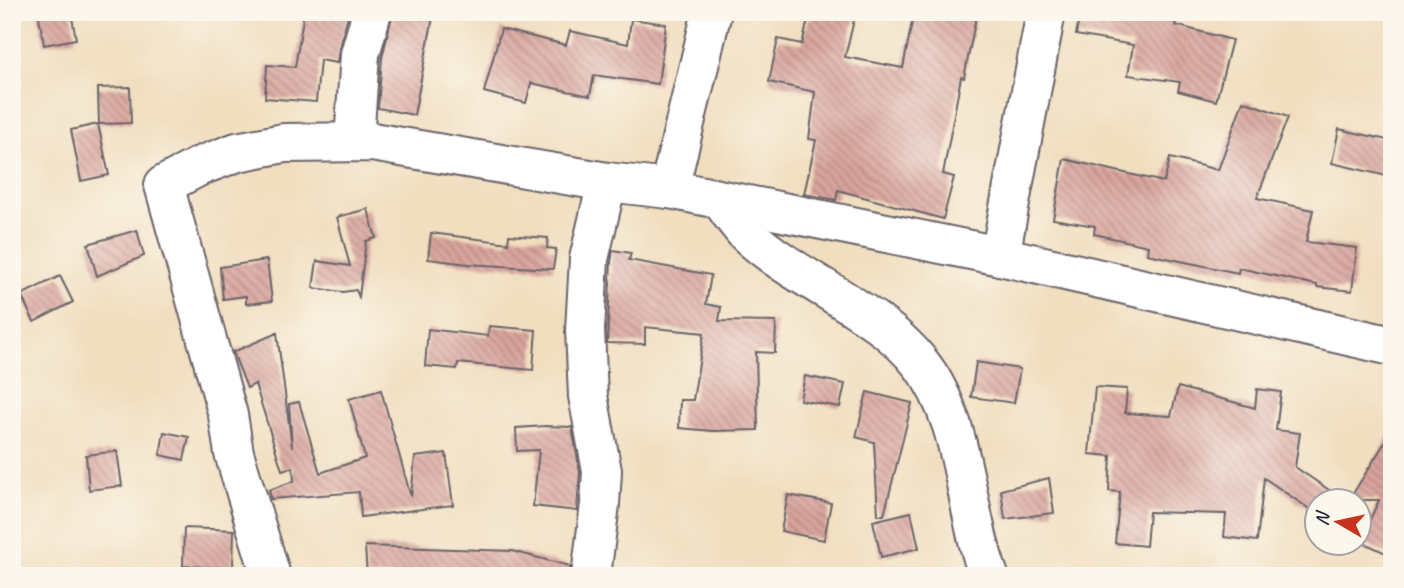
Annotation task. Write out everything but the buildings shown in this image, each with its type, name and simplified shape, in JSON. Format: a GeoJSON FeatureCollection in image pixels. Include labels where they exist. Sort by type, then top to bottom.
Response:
{"type":"FeatureCollection","features":[{"type":"Feature","properties":{"kind":"street"},"geometry":{"type":"LineString","coordinates":[[354,141],[360,54],[372,12]]}},
{"type":"Feature","properties":{"kind":"street"},"geometry":{"type":"LineString","coordinates":[[669,189],[712,12]]}},
{"type":"Feature","properties":{"kind":"street"},"geometry":{"type":"LineString","coordinates":[[1000,256],[1046,12]]}},
{"type":"Feature","properties":{"kind":"street"},"geometry":{"type":"LineString","coordinates":[[271,576],[234,453],[228,415],[164,185],[200,166],[237,152],[284,143],[372,142],[607,182],[669,189],[1000,256],[1392,346]]}},
{"type":"Feature","properties":{"kind":"street"},"geometry":{"type":"LineString","coordinates":[[591,576],[602,471],[588,396],[585,330],[589,259],[607,182]]}},
{"type":"Feature","properties":{"kind":"street"},"geometry":{"type":"LineString","coordinates":[[721,200],[746,233],[892,336],[921,364],[942,398],[962,464],[982,558],[989,576]]}}]}
